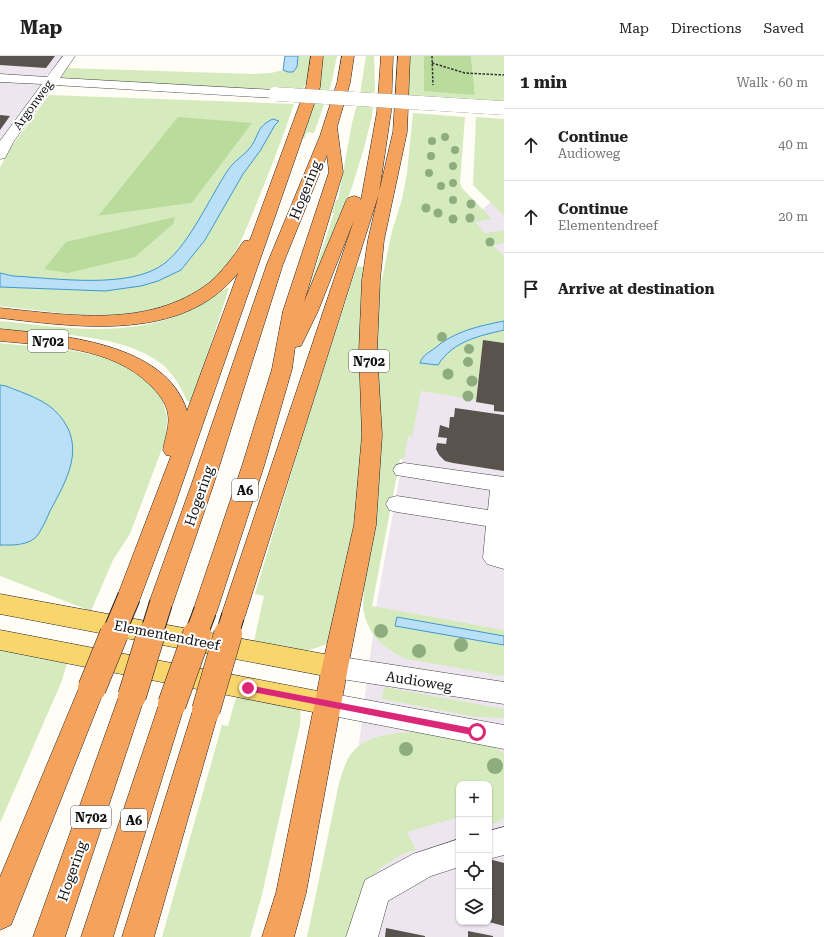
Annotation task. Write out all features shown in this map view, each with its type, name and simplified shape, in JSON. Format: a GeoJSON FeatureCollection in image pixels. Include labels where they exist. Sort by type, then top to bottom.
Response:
{"type":"FeatureCollection","features":[{"type":"Feature","properties":{"kind":"highway","name":"N702"},"geometry":{"type":"LineString","coordinates":[[0,914],[129,597],[161,512],[313,87],[317,56]]}},
{"type":"Feature","properties":{"kind":"highway","name":"Hogering"},"geometry":{"type":"LineString","coordinates":[[48,937],[132,696],[161,603],[209,466],[275,262],[330,125],[344,83],[348,56]]}},
{"type":"Feature","properties":{"kind":"highway"},"geometry":{"type":"LineString","coordinates":[[138,937],[233,616],[371,193],[385,104],[387,56]]}},
{"type":"Feature","properties":{"kind":"highway","name":"N702"},"geometry":{"type":"LineString","coordinates":[[278,937],[291,893],[335,667],[365,525],[372,435],[368,351],[371,280],[376,240],[400,132],[404,56]]}},
{"type":"Feature","properties":{"kind":"highway","name":"A6"},"geometry":{"type":"LineString","coordinates":[[97,937],[172,704],[254,466],[282,369],[292,311],[325,212],[336,172],[330,125]]}},
{"type":"Feature","properties":{"kind":"highway","name":"A6"},"geometry":{"type":"LineString","coordinates":[[282,369],[309,311],[357,192],[379,144]]}},
{"type":"Feature","properties":{"kind":"highway","name":"N702"},"geometry":{"type":"LineString","coordinates":[[0,314],[89,321],[126,321],[151,317],[180,309],[202,297],[216,286],[228,273],[261,230]]}},
{"type":"Feature","properties":{"kind":"highway","name":"N702"},"geometry":{"type":"LineString","coordinates":[[0,335],[71,343],[94,348],[123,358],[143,369],[159,382],[169,395],[177,410],[178,426],[161,512]]}},
{"type":"Feature","properties":{"kind":"main road","name":"Elementendreef"},"geometry":{"type":"LineString","coordinates":[[0,604],[335,667]]}},
{"type":"Feature","properties":{"kind":"main road"},"geometry":{"type":"LineString","coordinates":[[0,640],[328,704]]}},
{"type":"Feature","properties":{"kind":"street","name":"Argonweg"},"geometry":{"type":"LineString","coordinates":[[0,155],[7,141],[69,56]]}},
{"type":"Feature","properties":{"kind":"street"},"geometry":{"type":"LineString","coordinates":[[0,78],[504,108]]}},
{"type":"Feature","properties":{"kind":"street"},"geometry":{"type":"LineString","coordinates":[[404,470],[503,485],[495,558],[504,560]]}},
{"type":"Feature","properties":{"kind":"street"},"geometry":{"type":"LineString","coordinates":[[397,504],[498,520]]}},
{"type":"Feature","properties":{"kind":"street","name":"Audioweg"},"geometry":{"type":"LineString","coordinates":[[335,667],[395,678],[504,693]]}},
{"type":"Feature","properties":{"kind":"street"},"geometry":{"type":"LineString","coordinates":[[328,704],[504,737]]}},
{"type":"Feature","properties":{"kind":"street"},"geometry":{"type":"LineString","coordinates":[[492,844],[504,841]]}},
{"type":"Feature","properties":{"kind":"street"},"geometry":{"type":"LineString","coordinates":[[362,937],[376,891],[424,864],[456,854]]}},
{"type":"Feature","properties":{"kind":"path"},"geometry":{"type":"LineString","coordinates":[[432,56],[433,86]]}},
{"type":"Feature","properties":{"kind":"path"},"geometry":{"type":"LineString","coordinates":[[432,63],[465,74],[504,75]]}},
{"type":"Feature","properties":{"kind":"shaded area"},"geometry":{"type":"Polygon","coordinates":[[[0,56],[74,56],[0,153],[0,56]]]}},
{"type":"Feature","properties":{"kind":"shaded area"},"geometry":{"type":"Polygon","coordinates":[[[504,190],[504,937],[320,937],[355,775],[377,602],[402,463],[412,273],[504,190]]]}},
{"type":"Feature","properties":{"kind":"green space"},"geometry":{"type":"Polygon","coordinates":[[[298,56],[313,56],[308,81],[300,92],[61,78],[67,68],[253,74],[271,73],[283,70],[292,72],[297,67],[298,56]]]}},
{"type":"Feature","properties":{"kind":"green space"},"geometry":{"type":"Polygon","coordinates":[[[321,56],[337,56],[331,85],[314,133],[307,132],[305,138],[300,139],[321,56]]]}},
{"type":"Feature","properties":{"kind":"green space"},"geometry":{"type":"Polygon","coordinates":[[[366,56],[374,56],[375,88],[372,116],[352,187],[336,231],[306,298],[334,213],[332,213],[336,200],[338,200],[352,123],[360,94],[366,56]]]}},
{"type":"Feature","properties":{"kind":"green space"},"geometry":{"type":"Polygon","coordinates":[[[407,56],[424,56],[424,63],[475,95],[471,56],[504,56],[504,104],[408,98],[407,56]]]}},
{"type":"Feature","properties":{"kind":"green space"},"geometry":{"type":"Polygon","coordinates":[[[424,56],[471,56],[475,95],[424,91],[424,56]]]}},
{"type":"Feature","properties":{"kind":"green space"},"geometry":{"type":"Polygon","coordinates":[[[49,95],[294,104],[247,228],[234,255],[223,272],[207,286],[185,299],[159,308],[133,314],[106,316],[60,313],[0,306],[0,287],[75,290],[141,286],[158,281],[181,270],[205,240],[243,174],[279,121],[263,124],[250,148],[232,164],[227,171],[190,234],[173,256],[164,264],[149,272],[132,277],[112,280],[70,280],[13,276],[0,273],[0,168],[7,153],[49,95]],[[251,123],[98,216],[192,203],[251,123]]]}},
{"type":"Feature","properties":{"kind":"green space"},"geometry":{"type":"Polygon","coordinates":[[[413,113],[465,117],[460,183],[462,188],[492,219],[475,222],[485,233],[504,230],[504,243],[493,245],[504,256],[504,321],[477,327],[451,337],[426,354],[420,363],[438,365],[444,357],[459,345],[485,335],[504,330],[504,343],[483,340],[476,400],[421,391],[412,437],[408,436],[404,459],[400,459],[372,606],[504,630],[504,636],[397,617],[395,626],[504,645],[504,676],[406,659],[390,650],[378,640],[369,627],[363,609],[380,288],[392,231],[402,199],[407,173],[413,113]]]}},
{"type":"Feature","properties":{"kind":"green space"},"geometry":{"type":"Polygon","coordinates":[[[178,117],[252,123],[192,203],[98,216],[178,117]]]}},
{"type":"Feature","properties":{"kind":"green space"},"geometry":{"type":"Polygon","coordinates":[[[476,117],[504,119],[504,216],[473,185],[476,117]]]}},
{"type":"Feature","properties":{"kind":"green space"},"geometry":{"type":"Polygon","coordinates":[[[175,217],[173,224],[135,257],[68,273],[44,269],[66,242],[175,217]]]}},
{"type":"Feature","properties":{"kind":"green space"},"geometry":{"type":"Polygon","coordinates":[[[357,266],[363,267],[360,316],[364,437],[359,505],[333,642],[307,651],[254,641],[264,596],[255,594],[307,421],[357,266]]]}},
{"type":"Feature","properties":{"kind":"green space"},"geometry":{"type":"Polygon","coordinates":[[[229,288],[192,402],[187,401],[171,373],[163,365],[147,354],[107,341],[85,337],[0,329],[0,321],[90,329],[113,329],[135,326],[157,322],[179,315],[198,306],[229,288]]]}},
{"type":"Feature","properties":{"kind":"green space"},"geometry":{"type":"Polygon","coordinates":[[[0,343],[76,351],[113,361],[131,369],[147,380],[165,401],[163,402],[167,417],[166,438],[130,534],[113,560],[91,611],[0,576],[0,545],[22,545],[42,402],[6,386],[0,385],[0,343]]]}},
{"type":"Feature","properties":{"kind":"green space"},"geometry":{"type":"Polygon","coordinates":[[[0,647],[68,660],[61,683],[0,823],[0,647]]]}},
{"type":"Feature","properties":{"kind":"green space"},"geometry":{"type":"Polygon","coordinates":[[[384,687],[504,709],[504,718],[476,717],[382,699],[384,687]]]}},
{"type":"Feature","properties":{"kind":"green space"},"geometry":{"type":"Polygon","coordinates":[[[237,694],[301,707],[300,725],[262,895],[250,937],[162,937],[222,725],[228,726],[237,694]]]}},
{"type":"Feature","properties":{"kind":"green space"},"geometry":{"type":"Polygon","coordinates":[[[422,731],[486,743],[504,753],[504,817],[499,822],[492,824],[492,781],[456,781],[456,818],[407,832],[416,850],[402,854],[379,869],[364,886],[351,937],[307,937],[339,783],[348,758],[365,742],[373,738],[422,731]]]}},
{"type":"Feature","properties":{"kind":"water"},"geometry":{"type":"Polygon","coordinates":[[[285,56],[298,56],[297,67],[293,72],[283,70],[285,56]]]}},
{"type":"Feature","properties":{"kind":"water"},"geometry":{"type":"Polygon","coordinates":[[[273,119],[279,121],[243,174],[205,240],[181,270],[158,281],[141,286],[105,291],[0,287],[0,273],[13,276],[70,280],[113,280],[133,277],[150,271],[165,263],[183,244],[230,167],[249,149],[263,125],[273,119]]]}},
{"type":"Feature","properties":{"kind":"water"},"geometry":{"type":"Polygon","coordinates":[[[504,321],[504,330],[476,337],[459,345],[451,350],[438,365],[420,363],[426,354],[459,333],[476,327],[504,321]]]}},
{"type":"Feature","properties":{"kind":"water"},"geometry":{"type":"Polygon","coordinates":[[[0,385],[27,394],[48,405],[59,415],[67,427],[72,439],[73,452],[67,476],[43,526],[35,538],[31,541],[18,544],[0,545],[0,385]]]}},
{"type":"Feature","properties":{"kind":"water"},"geometry":{"type":"Polygon","coordinates":[[[397,617],[504,636],[504,645],[395,626],[397,617]]]}},
{"type":"Feature","properties":{"kind":"building"},"geometry":{"type":"Polygon","coordinates":[[[0,56],[55,56],[46,68],[0,65],[0,56]]]}},
{"type":"Feature","properties":{"kind":"building"},"geometry":{"type":"Polygon","coordinates":[[[0,115],[10,116],[0,130],[0,115]]]}},
{"type":"Feature","properties":{"kind":"building"},"geometry":{"type":"Polygon","coordinates":[[[483,340],[504,343],[504,412],[494,411],[494,405],[476,402],[483,340]]]}},
{"type":"Feature","properties":{"kind":"building"},"geometry":{"type":"Polygon","coordinates":[[[455,408],[504,415],[504,471],[453,463],[445,461],[439,455],[436,449],[437,443],[446,444],[447,438],[438,437],[440,425],[449,428],[450,417],[454,417],[455,408]]]}},
{"type":"Feature","properties":{"kind":"building"},"geometry":{"type":"Polygon","coordinates":[[[492,860],[504,863],[504,926],[492,923],[492,860]]]}},
{"type":"Feature","properties":{"kind":"building"},"geometry":{"type":"Polygon","coordinates":[[[386,928],[425,936],[425,937],[385,937],[386,928]]]}},
{"type":"Feature","properties":{"kind":"building"},"geometry":{"type":"Polygon","coordinates":[[[468,931],[493,936],[493,937],[468,937],[468,931]]]}},
{"type":"Feature","properties":{"kind":"route"},"geometry":{"type":"LineString","coordinates":[[248,688],[477,732]]}}]}
